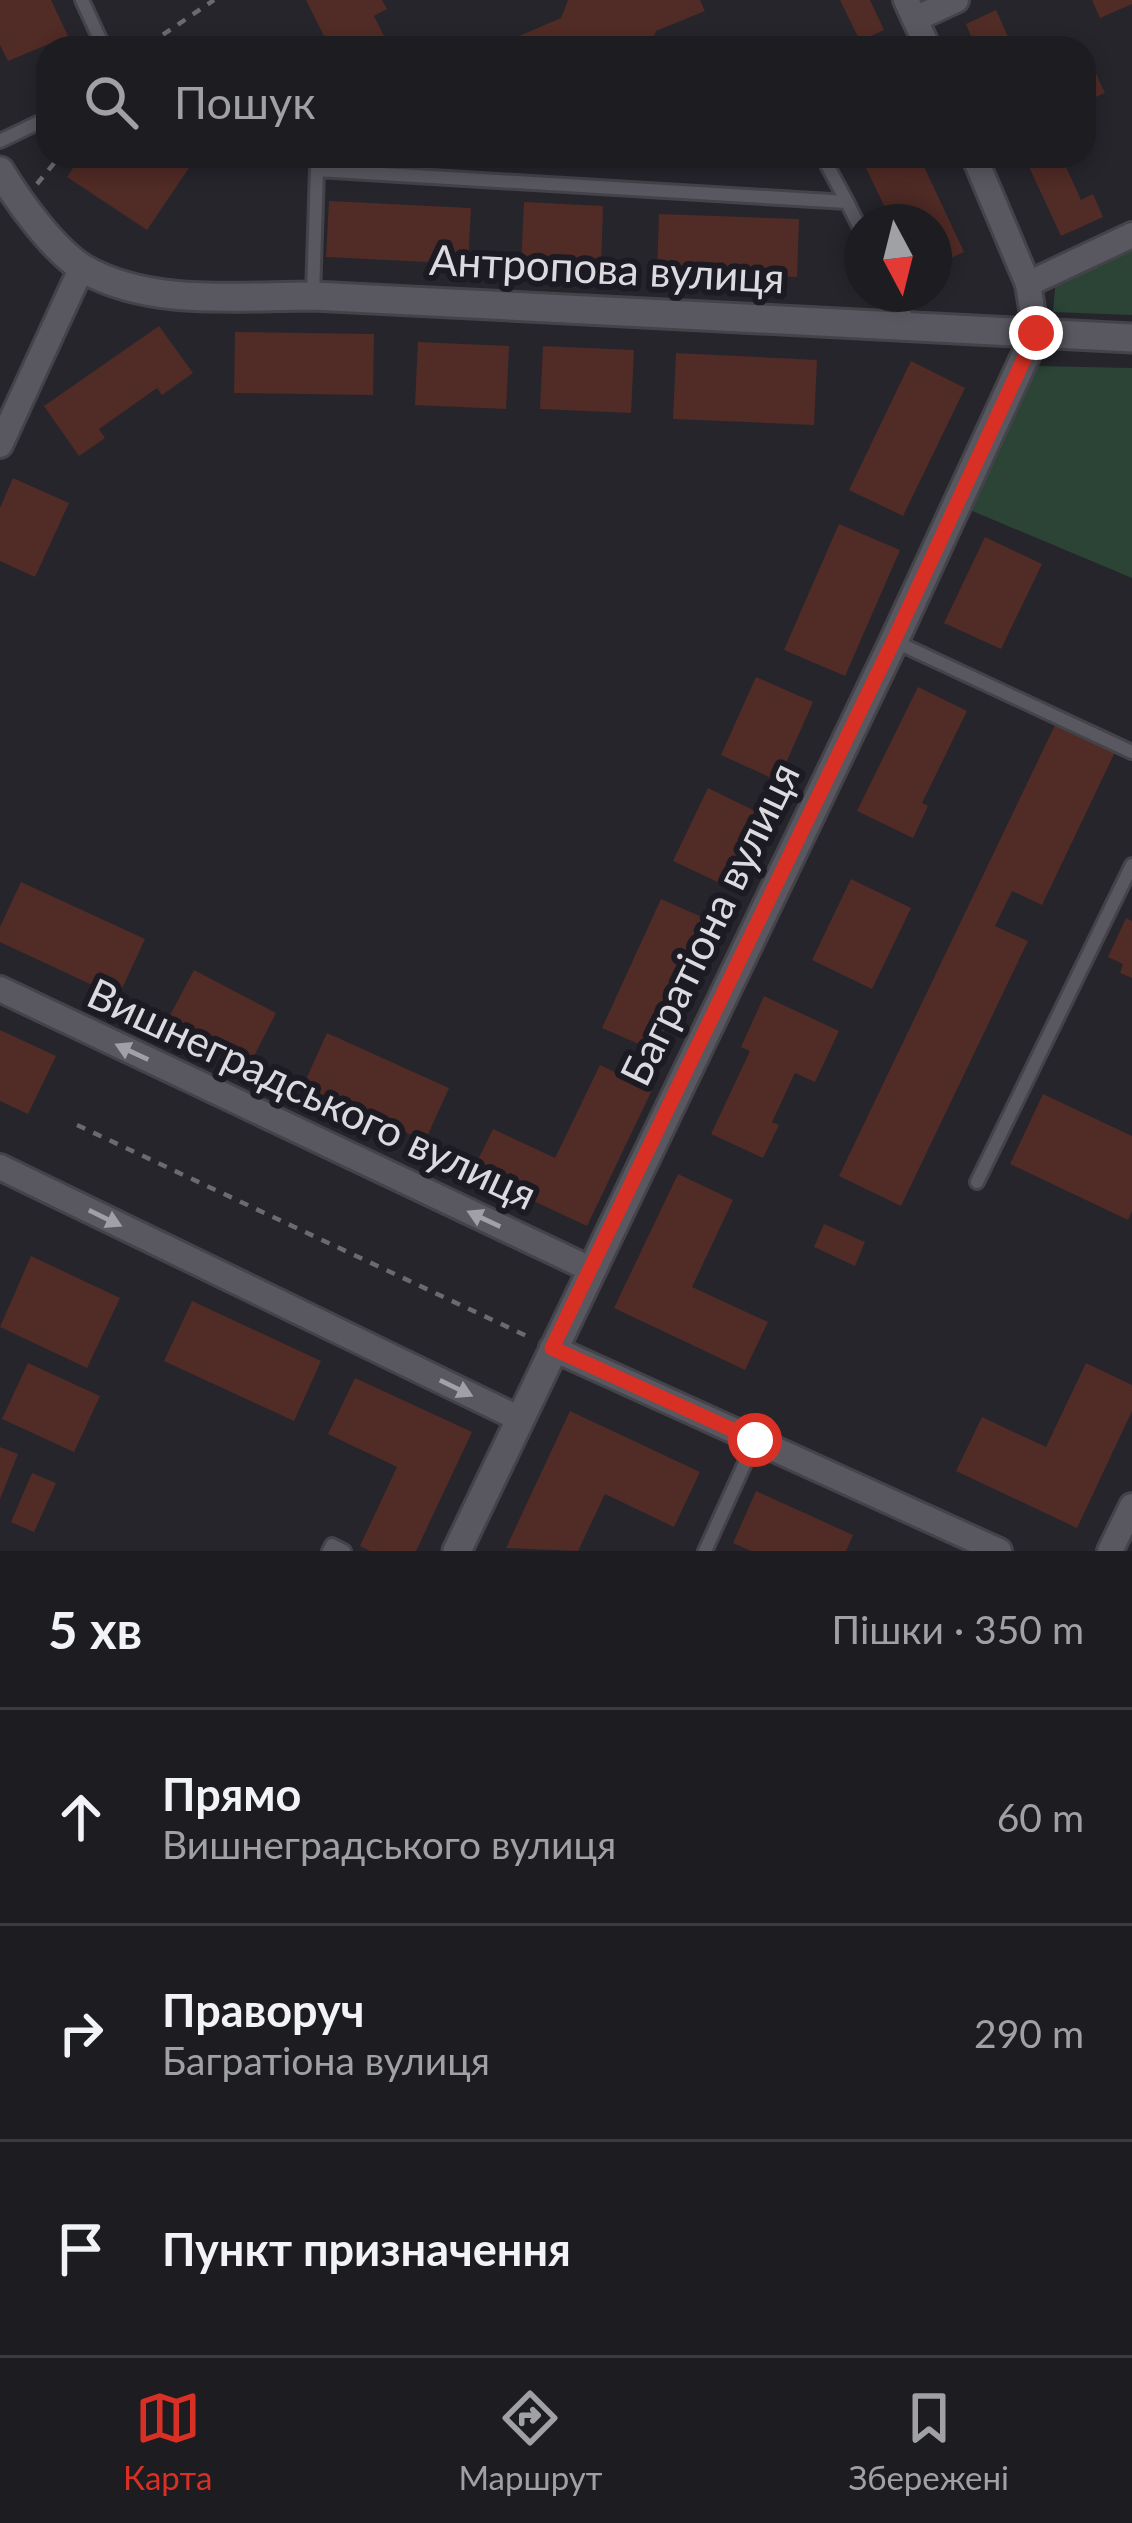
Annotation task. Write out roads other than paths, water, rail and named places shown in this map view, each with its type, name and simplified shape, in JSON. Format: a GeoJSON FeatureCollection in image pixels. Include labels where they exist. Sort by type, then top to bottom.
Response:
{"type":"FeatureCollection","features":[{"type":"Feature","properties":{"kind":"street"},"geometry":{"type":"LineString","coordinates":[[911,9],[956,0]]}},
{"type":"Feature","properties":{"kind":"street"},"geometry":{"type":"LineString","coordinates":[[979,168],[1028,284],[1036,333]]}},
{"type":"Feature","properties":{"kind":"street","name":"Антропова вулиця"},"geometry":{"type":"LineString","coordinates":[[0,171],[10,204],[82,268],[132,288],[189,296],[313,296],[1132,338]]}},
{"type":"Feature","properties":{"kind":"street"},"geometry":{"type":"LineString","coordinates":[[1028,284],[1132,236]]}},
{"type":"Feature","properties":{"kind":"street"},"geometry":{"type":"LineString","coordinates":[[0,445],[82,268]]}},
{"type":"Feature","properties":{"kind":"street","name":"Багратіона вулиця"},"geometry":{"type":"LineString","coordinates":[[457,1551],[1036,333]]}},
{"type":"Feature","properties":{"kind":"street","name":"Вишнеградського вулиця"},"geometry":{"type":"LineString","coordinates":[[0,989],[590,1269]]}},
{"type":"Feature","properties":{"kind":"street"},"geometry":{"type":"LineString","coordinates":[[0,1167],[520,1419]]}},
{"type":"Feature","properties":{"kind":"street"},"geometry":{"type":"LineString","coordinates":[[552,1348],[999,1551]]}},
{"type":"Feature","properties":{"kind":"street"},"geometry":{"type":"LineString","coordinates":[[1110,1551],[1132,1506]]}},
{"type":"Feature","properties":{"kind":"lane"},"geometry":{"type":"LineString","coordinates":[[82,0],[98,36]]}},
{"type":"Feature","properties":{"kind":"lane"},"geometry":{"type":"LineString","coordinates":[[0,141],[36,124]]}},
{"type":"Feature","properties":{"kind":"lane"},"geometry":{"type":"LineString","coordinates":[[829,168],[847,202]]}},
{"type":"Feature","properties":{"kind":"lane"},"geometry":{"type":"LineString","coordinates":[[313,296],[317,170],[847,202]]}},
{"type":"Feature","properties":{"kind":"lane"},"geometry":{"type":"LineString","coordinates":[[903,312],[910,326]]}},
{"type":"Feature","properties":{"kind":"lane"},"geometry":{"type":"LineString","coordinates":[[894,640],[1132,752]]}},
{"type":"Feature","properties":{"kind":"lane"},"geometry":{"type":"LineString","coordinates":[[977,1182],[1132,865]]}},
{"type":"Feature","properties":{"kind":"lane"},"geometry":{"type":"LineString","coordinates":[[705,1551],[755,1440]]}},
{"type":"Feature","properties":{"kind":"lane"},"geometry":{"type":"LineString","coordinates":[[329,1551],[332,1545],[344,1551]]}}]}
